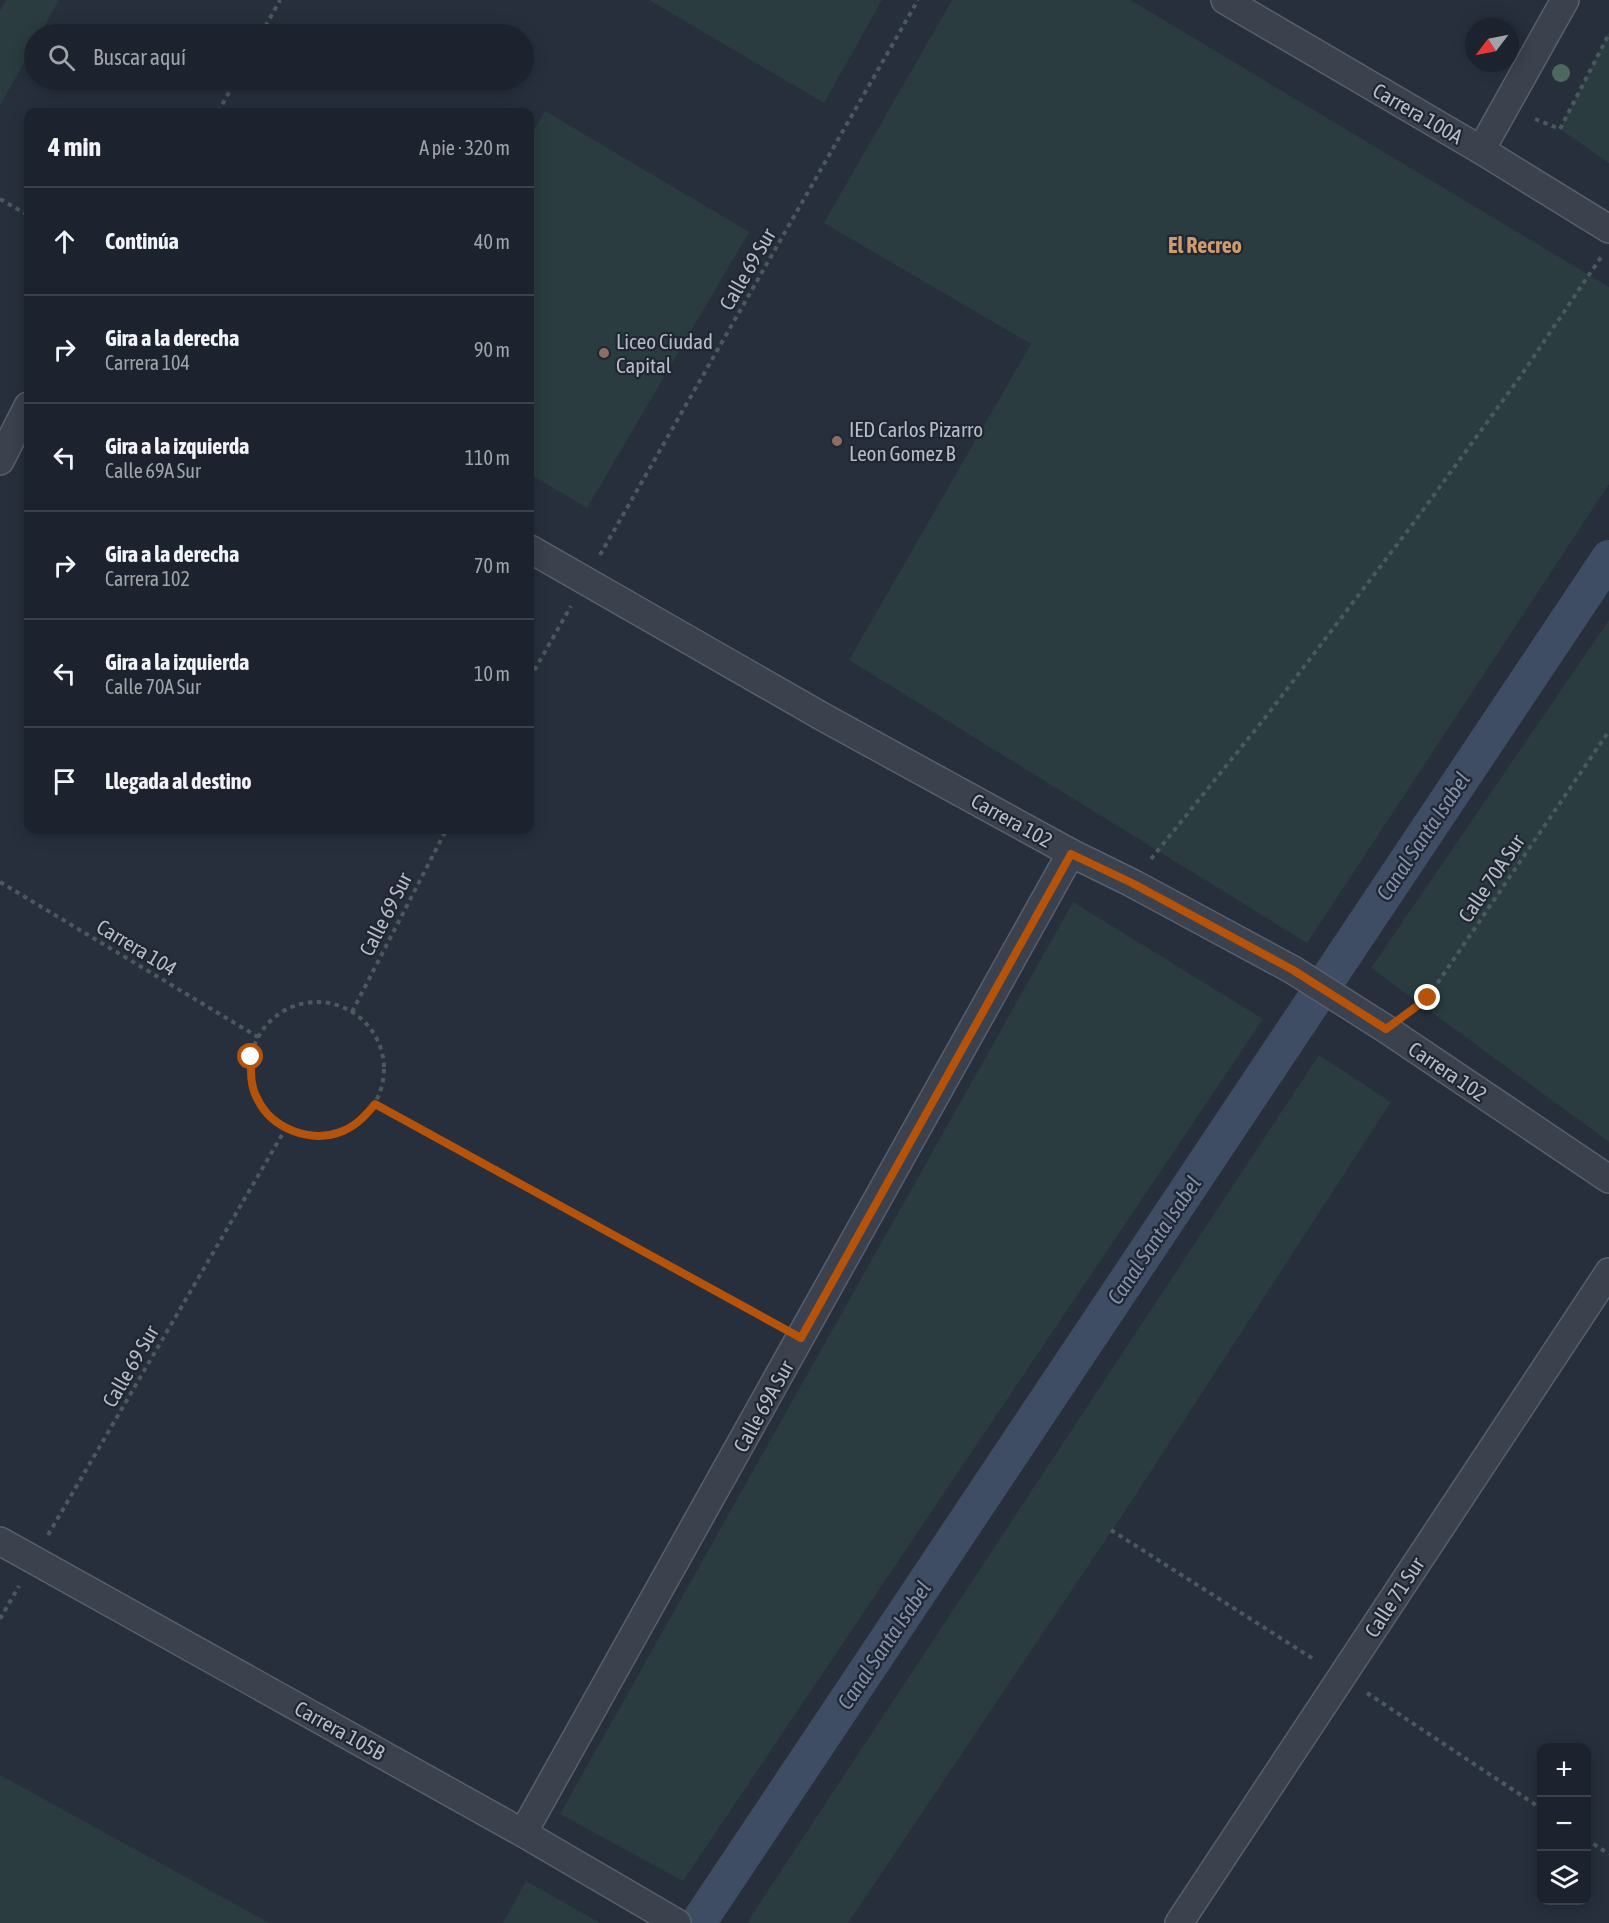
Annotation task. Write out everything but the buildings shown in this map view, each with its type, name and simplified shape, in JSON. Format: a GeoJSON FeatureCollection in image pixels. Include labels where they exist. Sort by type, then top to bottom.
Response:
{"type":"FeatureCollection","features":[{"type":"Feature","properties":{"kind":"street","name":"Carrera 100A"},"geometry":{"type":"LineString","coordinates":[[1225,0],[1482,150],[1607,241]]}},
{"type":"Feature","properties":{"kind":"street"},"geometry":{"type":"LineString","coordinates":[[1482,150],[1565,0]]}},
{"type":"Feature","properties":{"kind":"street"},"geometry":{"type":"LineString","coordinates":[[0,461],[24,414]]}},
{"type":"Feature","properties":{"kind":"street","name":"Carrera 102"},"geometry":{"type":"LineString","coordinates":[[534,551],[823,717],[1071,854],[1132,883],[1293,970],[1386,1029],[1609,1179]]}},
{"type":"Feature","properties":{"kind":"street","name":"Calle 69A Sur"},"geometry":{"type":"LineString","coordinates":[[523,1833],[1071,854]]}},
{"type":"Feature","properties":{"kind":"street","name":"Calle 71 Sur"},"geometry":{"type":"LineString","coordinates":[[1179,1923],[1609,1272]]}},
{"type":"Feature","properties":{"kind":"street","name":"Carrera 105B"},"geometry":{"type":"LineString","coordinates":[[0,1541],[523,1833],[670,1919]]}},
{"type":"Feature","properties":{"kind":"path"},"geometry":{"type":"LineString","coordinates":[[267,24],[280,0]]}},
{"type":"Feature","properties":{"kind":"path","name":"Calle 69 Sur"},"geometry":{"type":"LineString","coordinates":[[534,671],[918,0]]}},
{"type":"Feature","properties":{"kind":"path"},"geometry":{"type":"LineString","coordinates":[[1505,107],[1560,129],[1609,34]]}},
{"type":"Feature","properties":{"kind":"path"},"geometry":{"type":"LineString","coordinates":[[220,108],[230,90]]}},
{"type":"Feature","properties":{"kind":"path"},"geometry":{"type":"LineString","coordinates":[[0,199],[24,213]]}},
{"type":"Feature","properties":{"kind":"path"},"geometry":{"type":"LineString","coordinates":[[1132,883],[1268,714],[1415,521],[1520,377],[1607,241]]}},
{"type":"Feature","properties":{"kind":"path","name":"Calle 70A Sur"},"geometry":{"type":"LineString","coordinates":[[1386,1029],[1428,998],[1609,731]]}},
{"type":"Feature","properties":{"kind":"path","name":"Calle 69 Sur"},"geometry":{"type":"LineString","coordinates":[[352,1012],[444,834]]}},
{"type":"Feature","properties":{"kind":"path","name":"Carrera 104"},"geometry":{"type":"LineString","coordinates":[[0,882],[258,1037]]}},
{"type":"Feature","properties":{"kind":"path"},"geometry":{"type":"LineString","coordinates":[[310,1002],[332,1004],[352,1012],[368,1025],[379,1043],[384,1064],[382,1085],[375,1104],[362,1120],[344,1131],[325,1136],[305,1135],[286,1128],[269,1116],[257,1098],[250,1078],[251,1057],[258,1037],[271,1020],[289,1008],[310,1002]]}},
{"type":"Feature","properties":{"kind":"path"},"geometry":{"type":"LineString","coordinates":[[375,1104],[801,1338]]}},
{"type":"Feature","properties":{"kind":"path","name":"Calle 69 Sur"},"geometry":{"type":"LineString","coordinates":[[0,1619],[286,1128]]}},
{"type":"Feature","properties":{"kind":"path"},"geometry":{"type":"LineString","coordinates":[[1591,1842],[1609,1854]]}},
{"type":"Feature","properties":{"kind":"shaded area"},"geometry":{"type":"Polygon","coordinates":[[[6,0],[59,0],[46,24],[24,24],[24,62],[0,106],[0,11],[6,0]]]}},
{"type":"Feature","properties":{"kind":"shaded area"},"geometry":{"type":"Polygon","coordinates":[[[649,0],[882,0],[824,103],[649,0]]]}},
{"type":"Feature","properties":{"kind":"shaded area"},"geometry":{"type":"Polygon","coordinates":[[[952,0],[1130,0],[1609,287],[1609,484],[1307,943],[849,660],[1031,344],[824,223],[952,0]]]}},
{"type":"Feature","properties":{"kind":"shaded area"},"geometry":{"type":"Polygon","coordinates":[[[1609,32],[1609,163],[1560,129],[1609,32]]]}},
{"type":"Feature","properties":{"kind":"shaded area"},"geometry":{"type":"Polygon","coordinates":[[[545,111],[749,232],[587,508],[534,476],[534,130],[545,111]]]}},
{"type":"Feature","properties":{"kind":"shaded area"},"geometry":{"type":"Polygon","coordinates":[[[1609,620],[1609,1142],[1371,968],[1609,620]]]}},
{"type":"Feature","properties":{"kind":"shaded area"},"geometry":{"type":"Polygon","coordinates":[[[1073,902],[1263,1019],[683,1881],[560,1814],[1073,902]]]}},
{"type":"Feature","properties":{"kind":"shaded area"},"geometry":{"type":"Polygon","coordinates":[[[1319,1055],[1391,1102],[1131,1502],[848,1923],[750,1923],[748,1921],[1319,1055]]]}},
{"type":"Feature","properties":{"kind":"shaded area"},"geometry":{"type":"Polygon","coordinates":[[[0,1775],[269,1923],[0,1923],[0,1775]]]}},
{"type":"Feature","properties":{"kind":"shaded area"},"geometry":{"type":"Polygon","coordinates":[[[526,1881],[600,1923],[503,1923],[526,1881]]]}},
{"type":"Feature","properties":{"kind":"waterway","name":"Canal Santa Isabel"},"geometry":{"type":"LineString","coordinates":[[698,1923],[1609,558]]}},
{"type":"Feature","properties":{"kind":"place","name":"Liceo Ciudad Capital"},"geometry":{"type":"Point","coordinates":[604,353]}},
{"type":"Feature","properties":{"kind":"place","name":"IED Carlos Pizarro Leon Gomez B"},"geometry":{"type":"Point","coordinates":[837,441]}},
{"type":"Feature","properties":{"kind":"district","name":"El Recreo"},"geometry":{"type":"Point","coordinates":[1205,245]}},
{"type":"Feature","properties":{"kind":"route"},"geometry":{"type":"LineString","coordinates":[[251,1057],[250,1078],[257,1098],[269,1116],[286,1128],[305,1135],[325,1136],[344,1131],[362,1120],[375,1104],[801,1338],[1071,854],[1132,883],[1293,970],[1386,1029],[1428,998]]}}]}
